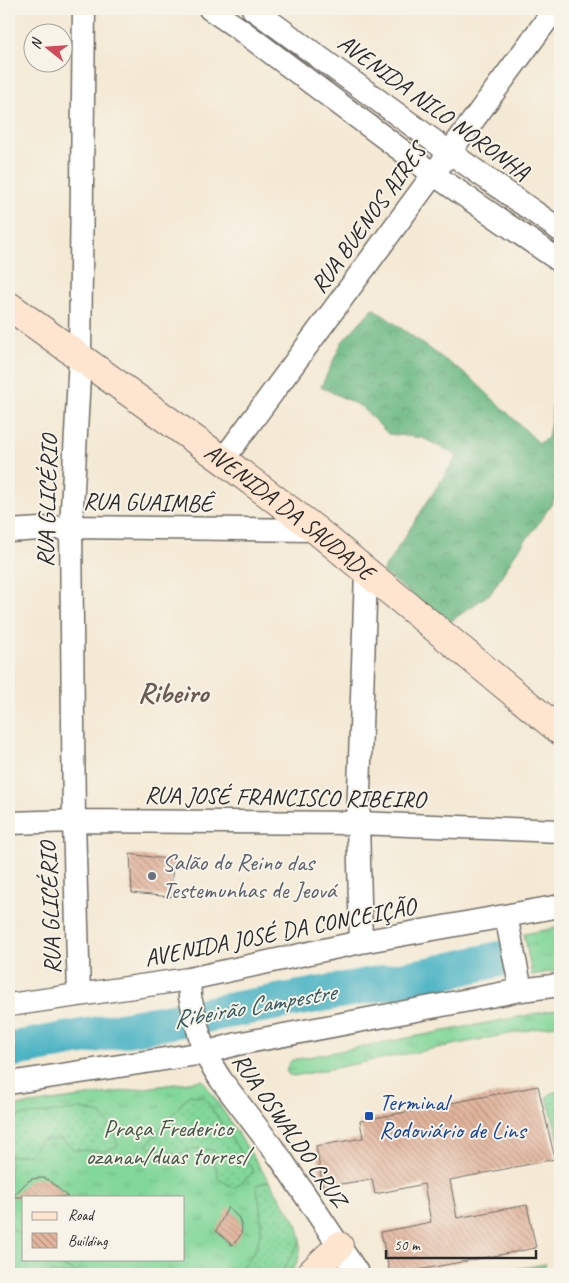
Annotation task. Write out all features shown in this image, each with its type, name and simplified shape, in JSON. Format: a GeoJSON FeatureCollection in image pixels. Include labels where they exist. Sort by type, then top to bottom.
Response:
{"type":"FeatureCollection","features":[{"type":"Feature","properties":{"kind":"main road","name":"AVENIDA DA SAUDADE"},"geometry":{"type":"LineString","coordinates":[[9,306],[223,460],[316,530],[560,731]]}},
{"type":"Feature","properties":{"kind":"main road"},"geometry":{"type":"LineString","coordinates":[[310,1274],[339,1246]]}},
{"type":"Feature","properties":{"kind":"street","name":"RUA GLICÉRIO"},"geometry":{"type":"LineString","coordinates":[[79,995],[74,821],[71,527],[80,357],[84,9]]}},
{"type":"Feature","properties":{"kind":"street"},"geometry":{"type":"LineString","coordinates":[[210,9],[243,18],[433,174],[560,261]]}},
{"type":"Feature","properties":{"kind":"street","name":"AVENIDA NILO NORONHA"},"geometry":{"type":"LineString","coordinates":[[253,9],[449,152],[560,230]]}},
{"type":"Feature","properties":{"kind":"street","name":"RUA BUENOS AIRES"},"geometry":{"type":"LineString","coordinates":[[223,460],[555,9]]}},
{"type":"Feature","properties":{"kind":"street","name":"RUA GUAIMBÊ"},"geometry":{"type":"LineString","coordinates":[[9,531],[71,527],[316,530]]}},
{"type":"Feature","properties":{"kind":"street"},"geometry":{"type":"LineString","coordinates":[[361,942],[358,823],[366,571]]}},
{"type":"Feature","properties":{"kind":"street","name":"RUA JOSÉ FRANCISCO RIBEIRO"},"geometry":{"type":"LineString","coordinates":[[9,823],[74,821],[358,823],[560,831]]}},
{"type":"Feature","properties":{"kind":"street","name":"AVENIDA JOSÉ DA CONCEIÇÃO"},"geometry":{"type":"LineString","coordinates":[[9,1004],[79,995],[190,988],[361,942],[560,906]]}},
{"type":"Feature","properties":{"kind":"street"},"geometry":{"type":"LineString","coordinates":[[506,916],[521,990]]}},
{"type":"Feature","properties":{"kind":"street"},"geometry":{"type":"LineString","coordinates":[[9,1083],[202,1045],[237,1044],[521,990],[560,985]]}},
{"type":"Feature","properties":{"kind":"street","name":"RUA OSWALDO CRUZ"},"geometry":{"type":"LineString","coordinates":[[190,988],[202,1045],[221,1080],[281,1159],[358,1274]]}},
{"type":"Feature","properties":{"kind":"green space"},"geometry":{"type":"Polygon","coordinates":[[[373,308],[472,379],[539,443],[548,438],[552,416],[553,388],[560,380],[560,491],[539,523],[515,554],[491,593],[448,623],[382,572],[457,456],[423,438],[388,434],[362,407],[321,387],[342,342],[373,308]]]}},
{"type":"Feature","properties":{"kind":"green space"},"geometry":{"type":"Polygon","coordinates":[[[560,927],[560,970],[532,975],[524,934],[560,927]]]}},
{"type":"Feature","properties":{"kind":"green space"},"geometry":{"type":"Polygon","coordinates":[[[560,1009],[560,1024],[294,1076],[289,1075],[286,1071],[292,1060],[560,1009]]]}},
{"type":"Feature","properties":{"kind":"green space","name":"Praça Frederico ozanan/duas torres/"},"geometry":{"type":"Polygon","coordinates":[[[203,1080],[297,1224],[300,1238],[299,1256],[290,1274],[12,1274],[9,1268],[9,1107],[203,1080]]]}},
{"type":"Feature","properties":{"kind":"green space"},"geometry":{"type":"Polygon","coordinates":[[[560,1090],[560,1145],[547,1097],[560,1090]]]}},
{"type":"Feature","properties":{"kind":"green space"},"geometry":{"type":"Polygon","coordinates":[[[189,1095],[204,1097],[254,1172],[234,1188],[219,1179],[214,1162],[214,1150],[193,1149],[178,1155],[146,1146],[189,1095]]]}},
{"type":"Feature","properties":{"kind":"green space"},"geometry":{"type":"Polygon","coordinates":[[[82,1109],[101,1114],[113,1131],[118,1145],[107,1151],[75,1150],[62,1139],[41,1140],[30,1154],[9,1155],[9,1117],[82,1109]]]}},
{"type":"Feature","properties":{"kind":"green space"},"geometry":{"type":"Polygon","coordinates":[[[269,1181],[297,1224],[301,1239],[279,1274],[238,1274],[237,1272],[252,1254],[261,1229],[261,1212],[256,1185],[269,1181]]]}},
{"type":"Feature","properties":{"kind":"green space"},"geometry":{"type":"Polygon","coordinates":[[[9,1226],[22,1236],[22,1260],[53,1260],[56,1264],[82,1274],[15,1274],[9,1262],[9,1226]]]}},
{"type":"Feature","properties":{"kind":"green space"},"geometry":{"type":"Polygon","coordinates":[[[546,1264],[541,1274],[484,1274],[546,1264]]]}},
{"type":"Feature","properties":{"kind":"building","name":"Salão do Reino das Testemunhas de Jeová"},"geometry":{"type":"Polygon","coordinates":[[[130,854],[173,860],[171,897],[132,893],[130,854]]]}},
{"type":"Feature","properties":{"kind":"building"},"geometry":{"type":"Polygon","coordinates":[[[538,1086],[555,1159],[450,1180],[457,1218],[527,1205],[536,1248],[390,1274],[381,1232],[431,1222],[424,1184],[375,1194],[372,1179],[323,1187],[316,1146],[363,1138],[360,1121],[538,1086]]]}},
{"type":"Feature","properties":{"kind":"building"},"geometry":{"type":"Polygon","coordinates":[[[44,1178],[67,1196],[12,1197],[32,1179],[44,1178]]]}},
{"type":"Feature","properties":{"kind":"building"},"geometry":{"type":"Polygon","coordinates":[[[228,1207],[239,1218],[242,1228],[241,1234],[232,1245],[216,1231],[228,1207]]]}},
{"type":"Feature","properties":{"kind":"waterway","name":"Ribeirão Campestre"},"geometry":{"type":"LineString","coordinates":[[9,1050],[434,974],[499,959]]}},
{"type":"Feature","properties":{"kind":"place","name":"Salão do Reino das Testemunhas de Jeová"},"geometry":{"type":"Point","coordinates":[152,876]}},
{"type":"Feature","properties":{"kind":"place","name":"Terminal Rodoviário de Lins"},"geometry":{"type":"Point","coordinates":[369,1116]}},
{"type":"Feature","properties":{"kind":"district","name":"Ribeiro"},"geometry":{"type":"Point","coordinates":[173,692]}}]}
